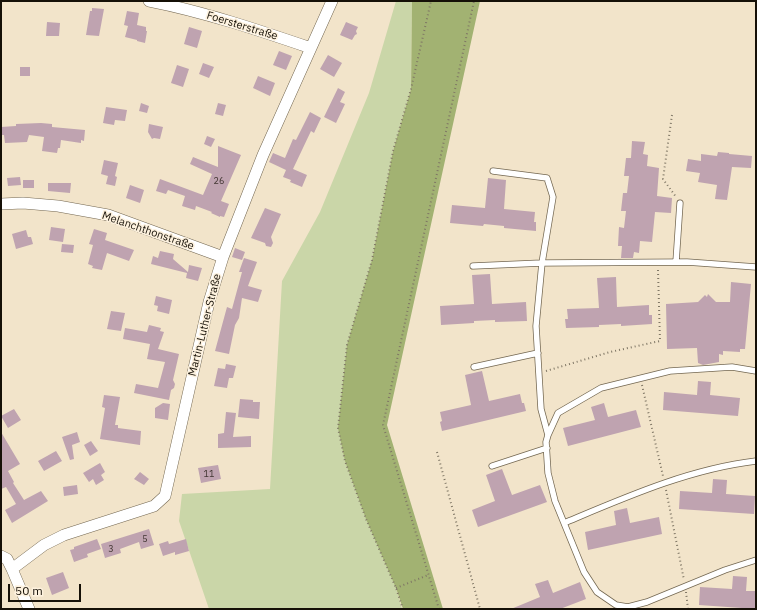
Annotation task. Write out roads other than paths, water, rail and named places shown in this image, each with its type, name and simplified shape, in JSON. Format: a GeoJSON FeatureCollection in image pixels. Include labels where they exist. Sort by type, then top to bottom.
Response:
{"type":"FeatureCollection","features":[{"type":"Feature","properties":{"kind":"street","name":"Foersterstraße"},"geometry":{"type":"LineString","coordinates":[[149,1],[232,21],[311,48]]}},
{"type":"Feature","properties":{"kind":"street","name":"Martin-Luther-Straße"},"geometry":{"type":"LineString","coordinates":[[12,569],[44,545],[64,535],[154,506],[165,496],[209,302],[223,257],[263,155],[332,1]]}},
{"type":"Feature","properties":{"kind":"street","name":"Melanchthonstraße"},"geometry":{"type":"LineString","coordinates":[[1,204],[23,203],[58,206],[108,215],[223,257]]}},
{"type":"Feature","properties":{"kind":"street"},"geometry":{"type":"LineString","coordinates":[[1,556],[7,559],[29,609]]}},
{"type":"Feature","properties":{"kind":"lane"},"geometry":{"type":"LineString","coordinates":[[493,171],[547,178],[552,197],[542,263],[536,326],[541,409],[548,435],[548,473],[555,501],[584,572],[597,592],[616,605],[628,607],[647,602],[725,570],[756,560]]}},
{"type":"Feature","properties":{"kind":"lane"},"geometry":{"type":"LineString","coordinates":[[676,262],[680,203]]}},
{"type":"Feature","properties":{"kind":"lane"},"geometry":{"type":"LineString","coordinates":[[473,266],[542,263],[676,262],[756,267]]}},
{"type":"Feature","properties":{"kind":"lane"},"geometry":{"type":"LineString","coordinates":[[474,367],[538,354]]}},
{"type":"Feature","properties":{"kind":"lane"},"geometry":{"type":"LineString","coordinates":[[548,435],[558,413],[601,388],[670,372],[732,367],[756,371]]}},
{"type":"Feature","properties":{"kind":"lane"},"geometry":{"type":"LineString","coordinates":[[492,466],[547,448]]}},
{"type":"Feature","properties":{"kind":"lane"},"geometry":{"type":"LineString","coordinates":[[564,523],[617,501],[664,484],[695,474],[756,461]]}}]}
